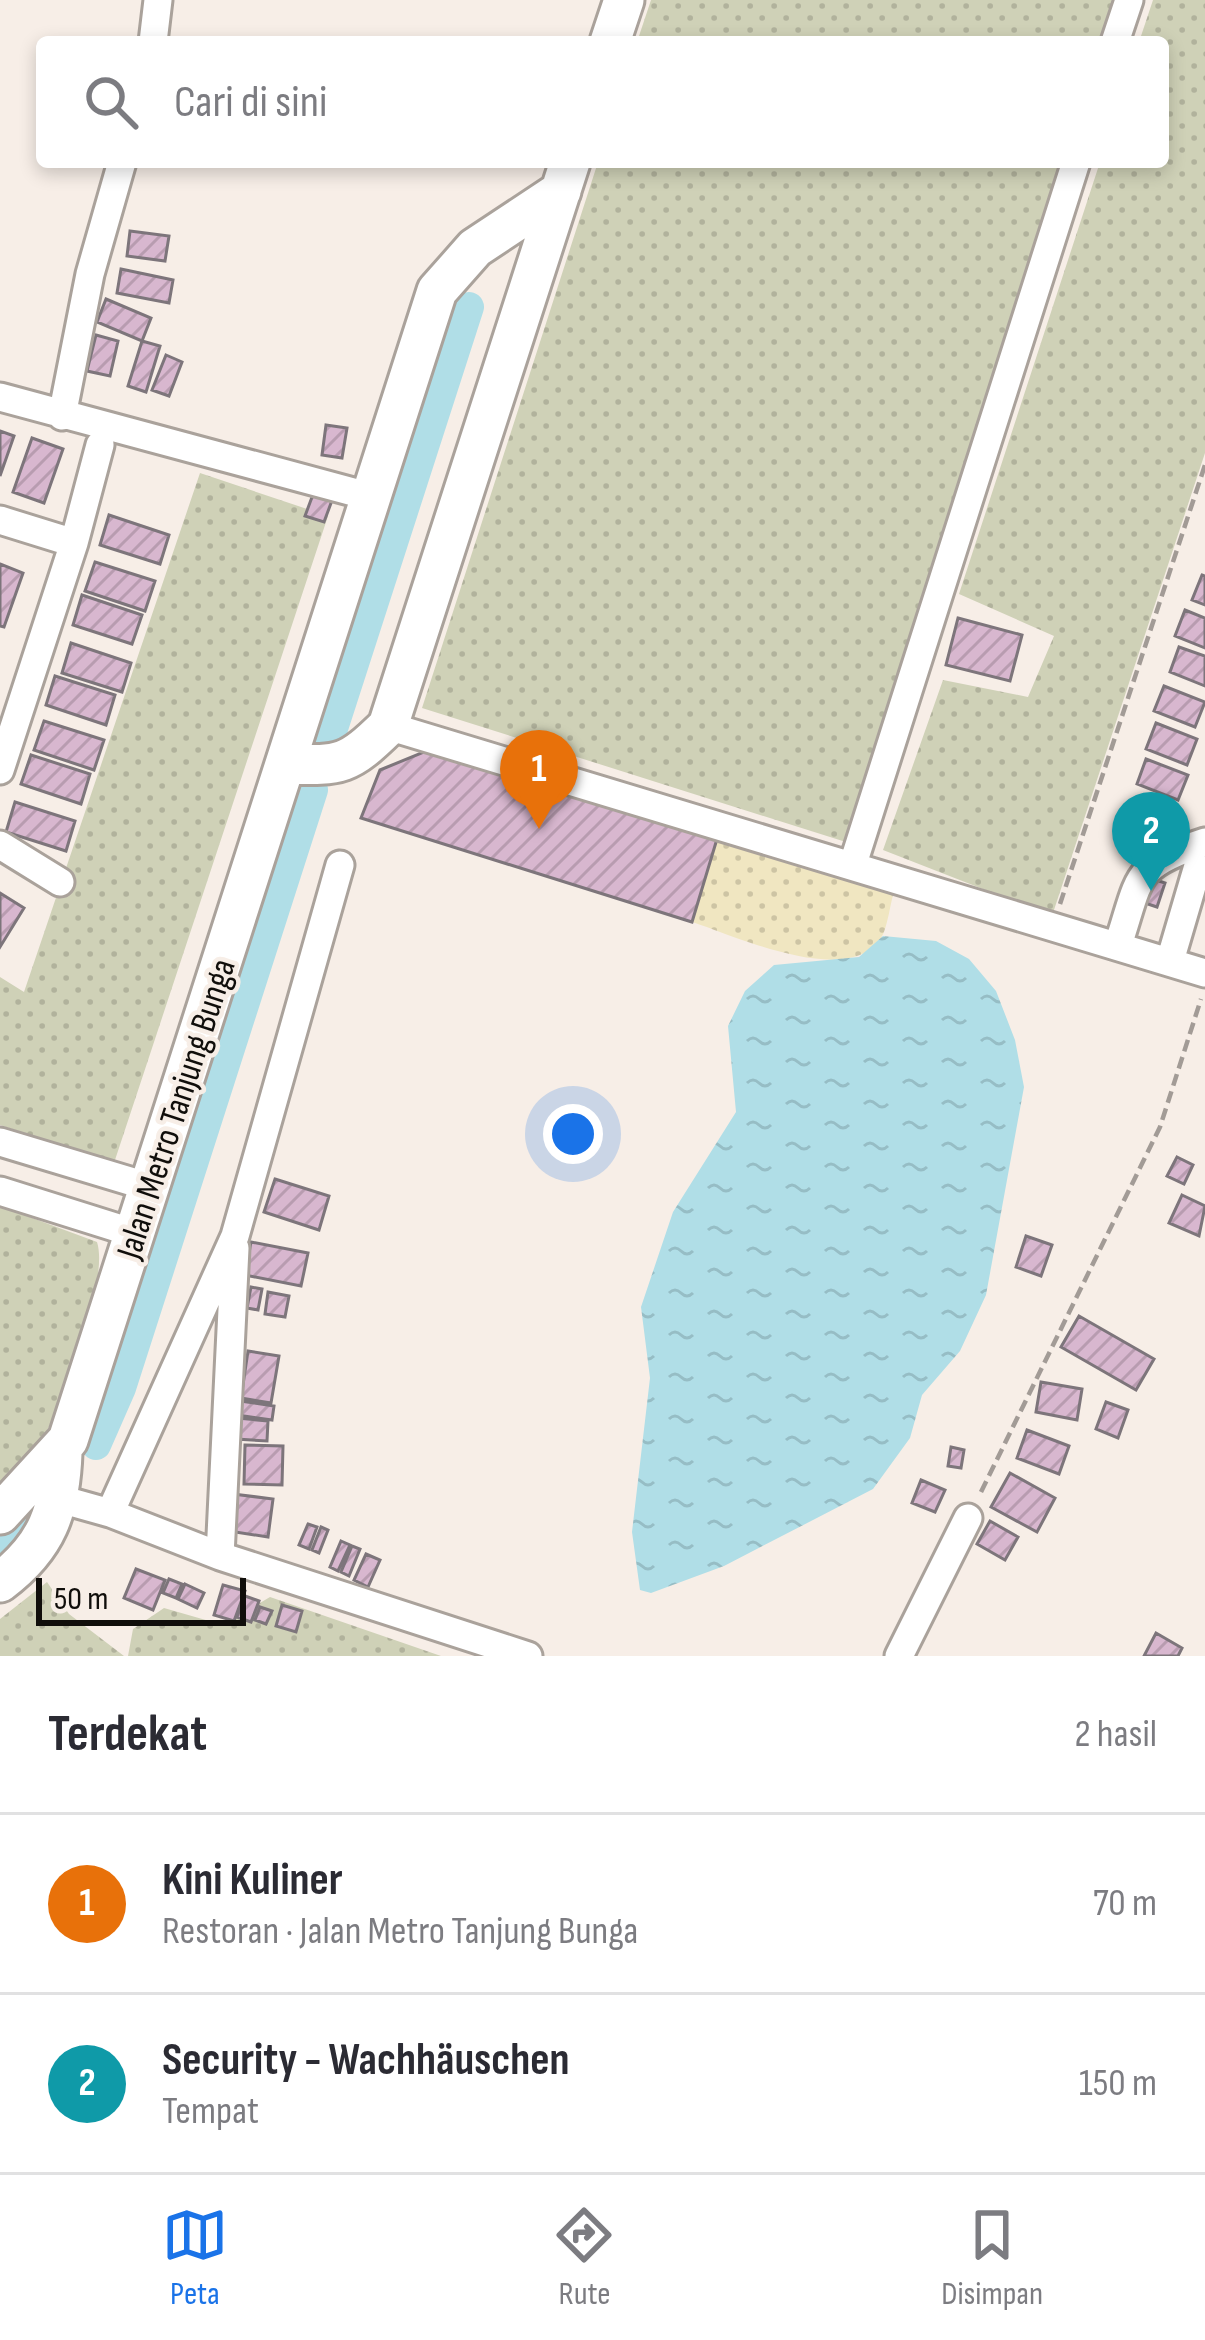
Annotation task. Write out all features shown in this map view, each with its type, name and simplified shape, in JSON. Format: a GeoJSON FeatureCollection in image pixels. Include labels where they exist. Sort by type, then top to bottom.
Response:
{"type":"FeatureCollection","features":[{"type":"Feature","properties":{"kind":"main road"},"geometry":{"type":"LineString","coordinates":[[612,36],[623,1]]}},
{"type":"Feature","properties":{"kind":"main road","name":"Jalan Metro Tanjung Bunga"},"geometry":{"type":"LineString","coordinates":[[0,1582],[35,1553],[60,1499],[62,1453],[153,1188],[368,496],[437,291],[475,248],[565,176]]}},
{"type":"Feature","properties":{"kind":"main road","name":"Jalan Metro Tanjung Bunga"},"geometry":{"type":"LineString","coordinates":[[388,726],[565,176]]}},
{"type":"Feature","properties":{"kind":"main road"},"geometry":{"type":"LineString","coordinates":[[286,764],[337,766],[351,761],[388,726]]}},
{"type":"Feature","properties":{"kind":"main road","name":"Jalan Metro Tanjung Bunga"},"geometry":{"type":"LineString","coordinates":[[0,1514],[62,1453]]}},
{"type":"Feature","properties":{"kind":"street"},"geometry":{"type":"LineString","coordinates":[[153,36],[158,0]]}},
{"type":"Feature","properties":{"kind":"street"},"geometry":{"type":"LineString","coordinates":[[1117,36],[1129,0]]}},
{"type":"Feature","properties":{"kind":"street"},"geometry":{"type":"LineString","coordinates":[[62,416],[90,274],[120,168]]}},
{"type":"Feature","properties":{"kind":"street"},"geometry":{"type":"LineString","coordinates":[[853,864],[1074,168]]}},
{"type":"Feature","properties":{"kind":"street"},"geometry":{"type":"LineString","coordinates":[[0,397],[368,496]]}},
{"type":"Feature","properties":{"kind":"street"},"geometry":{"type":"LineString","coordinates":[[0,770],[6,732],[74,543],[100,446]]}},
{"type":"Feature","properties":{"kind":"street"},"geometry":{"type":"LineString","coordinates":[[0,520],[74,543]]}},
{"type":"Feature","properties":{"kind":"street"},"geometry":{"type":"LineString","coordinates":[[388,726],[1205,973]]}},
{"type":"Feature","properties":{"kind":"street"},"geometry":{"type":"LineString","coordinates":[[1118,945],[1146,868],[1160,856],[1205,842]]}},
{"type":"Feature","properties":{"kind":"street"},"geometry":{"type":"LineString","coordinates":[[1170,961],[1205,842]]}},
{"type":"Feature","properties":{"kind":"street"},"geometry":{"type":"LineString","coordinates":[[0,844],[60,882]]}},
{"type":"Feature","properties":{"kind":"street"},"geometry":{"type":"LineString","coordinates":[[110,1513],[236,1236],[340,865]]}},
{"type":"Feature","properties":{"kind":"street"},"geometry":{"type":"LineString","coordinates":[[0,1142],[153,1188]]}},
{"type":"Feature","properties":{"kind":"street"},"geometry":{"type":"LineString","coordinates":[[0,1191],[137,1234]]}},
{"type":"Feature","properties":{"kind":"street"},"geometry":{"type":"LineString","coordinates":[[220,1556],[236,1236]]}},
{"type":"Feature","properties":{"kind":"street"},"geometry":{"type":"LineString","coordinates":[[60,1499],[528,1656]]}},
{"type":"Feature","properties":{"kind":"street"},"geometry":{"type":"LineString","coordinates":[[899,1656],[968,1518]]}},
{"type":"Feature","properties":{"kind":"path"},"geometry":{"type":"LineString","coordinates":[[1052,926],[1205,465]]}},
{"type":"Feature","properties":{"kind":"path"},"geometry":{"type":"LineString","coordinates":[[968,1518],[1160,1127],[1205,987]]}},
{"type":"Feature","properties":{"kind":"green space"},"geometry":{"type":"Polygon","coordinates":[[[651,0],[1119,0],[1108,36],[639,36],[651,0]]]}},
{"type":"Feature","properties":{"kind":"green space"},"geometry":{"type":"Polygon","coordinates":[[[1153,0],[1205,0],[1205,453],[1052,916],[883,850],[943,680],[1028,697],[1054,636],[959,594],[1098,168],[1169,168],[1169,36],[1141,36],[1153,0]]]}},
{"type":"Feature","properties":{"kind":"green space"},"geometry":{"type":"Polygon","coordinates":[[[596,168],[1065,168],[849,843],[422,708],[596,168]]]}},
{"type":"Feature","properties":{"kind":"green space"},"geometry":{"type":"Polygon","coordinates":[[[200,473],[328,516],[114,1163],[0,1125],[0,977],[24,992],[200,473]]]}},
{"type":"Feature","properties":{"kind":"green space"},"geometry":{"type":"Polygon","coordinates":[[[0,1206],[97,1242],[99,1260],[81,1345],[48,1429],[31,1458],[0,1487],[0,1206]]]}},
{"type":"Feature","properties":{"kind":"green space"},"geometry":{"type":"Polygon","coordinates":[[[47,1582],[69,1614],[124,1656],[0,1656],[0,1619],[47,1582]]]}},
{"type":"Feature","properties":{"kind":"green space"},"geometry":{"type":"Polygon","coordinates":[[[270,1597],[441,1656],[128,1656],[133,1629],[164,1608],[223,1625],[270,1597]]]}},
{"type":"Feature","properties":{"kind":"sand"},"geometry":{"type":"Polygon","coordinates":[[[717,839],[893,895],[884,932],[870,950],[849,958],[823,959],[765,947],[692,922],[717,839]]]}},
{"type":"Feature","properties":{"kind":"water"},"geometry":{"type":"Polygon","coordinates":[[[883,936],[936,941],[969,959],[996,991],[1015,1040],[1024,1087],[986,1295],[960,1351],[922,1395],[910,1438],[873,1489],[724,1566],[651,1593],[640,1590],[632,1532],[650,1378],[641,1307],[673,1212],[736,1112],[728,1026],[745,991],[774,965],[859,957],[883,936]]]}},
{"type":"Feature","properties":{"kind":"building"},"geometry":{"type":"Polygon","coordinates":[[[130,231],[169,236],[165,261],[127,256],[130,231]]]}},
{"type":"Feature","properties":{"kind":"building"},"geometry":{"type":"Polygon","coordinates":[[[121,269],[173,280],[169,303],[117,293],[121,269]]]}},
{"type":"Feature","properties":{"kind":"building"},"geometry":{"type":"Polygon","coordinates":[[[106,299],[151,318],[142,341],[97,322],[106,299]]]}},
{"type":"Feature","properties":{"kind":"building"},"geometry":{"type":"Polygon","coordinates":[[[96,335],[118,341],[110,376],[87,371],[96,335]]]}},
{"type":"Feature","properties":{"kind":"building"},"geometry":{"type":"Polygon","coordinates":[[[142,341],[160,346],[146,392],[128,386],[142,341]]]}},
{"type":"Feature","properties":{"kind":"building"},"geometry":{"type":"Polygon","coordinates":[[[166,355],[182,362],[169,396],[152,390],[166,355]]]}},
{"type":"Feature","properties":{"kind":"building"},"geometry":{"type":"Polygon","coordinates":[[[326,425],[347,428],[342,458],[322,455],[326,425]]]}},
{"type":"Feature","properties":{"kind":"building"},"geometry":{"type":"Polygon","coordinates":[[[0,431],[14,436],[0,476],[0,431]]]}},
{"type":"Feature","properties":{"kind":"building"},"geometry":{"type":"Polygon","coordinates":[[[32,438],[63,449],[44,503],[13,492],[32,438]]]}},
{"type":"Feature","properties":{"kind":"building"},"geometry":{"type":"Polygon","coordinates":[[[315,489],[334,495],[324,522],[305,516],[315,489]]]}},
{"type":"Feature","properties":{"kind":"building"},"geometry":{"type":"Polygon","coordinates":[[[109,515],[169,535],[160,564],[100,545],[109,515]]]}},
{"type":"Feature","properties":{"kind":"building"},"geometry":{"type":"Polygon","coordinates":[[[95,562],[155,581],[145,611],[85,591],[95,562]]]}},
{"type":"Feature","properties":{"kind":"building"},"geometry":{"type":"Polygon","coordinates":[[[0,564],[23,573],[4,627],[0,626],[0,564]]]}},
{"type":"Feature","properties":{"kind":"building"},"geometry":{"type":"Polygon","coordinates":[[[1205,576],[1205,605],[1192,600],[1205,576]]]}},
{"type":"Feature","properties":{"kind":"building"},"geometry":{"type":"Polygon","coordinates":[[[82,595],[142,615],[132,644],[73,625],[82,595]]]}},
{"type":"Feature","properties":{"kind":"building"},"geometry":{"type":"Polygon","coordinates":[[[1185,610],[1205,618],[1205,648],[1175,636],[1185,610]]]}},
{"type":"Feature","properties":{"kind":"building"},"geometry":{"type":"Polygon","coordinates":[[[958,618],[1022,635],[1010,681],[946,665],[958,618]]]}},
{"type":"Feature","properties":{"kind":"building"},"geometry":{"type":"Polygon","coordinates":[[[71,643],[131,663],[122,692],[62,673],[71,643]]]}},
{"type":"Feature","properties":{"kind":"building"},"geometry":{"type":"Polygon","coordinates":[[[1179,647],[1205,656],[1205,686],[1170,672],[1179,647]]]}},
{"type":"Feature","properties":{"kind":"building"},"geometry":{"type":"Polygon","coordinates":[[[55,676],[115,695],[106,725],[46,705],[55,676]]]}},
{"type":"Feature","properties":{"kind":"building"},"geometry":{"type":"Polygon","coordinates":[[[1164,686],[1205,702],[1195,727],[1154,711],[1164,686]]]}},
{"type":"Feature","properties":{"kind":"building"},"geometry":{"type":"Polygon","coordinates":[[[44,721],[104,740],[94,770],[34,750],[44,721]]]}},
{"type":"Feature","properties":{"kind":"building"},"geometry":{"type":"Polygon","coordinates":[[[1156,723],[1197,739],[1187,765],[1146,749],[1156,723]]]}},
{"type":"Feature","properties":{"kind":"building"},"geometry":{"type":"Polygon","coordinates":[[[431,749],[717,839],[692,922],[361,818],[380,770],[431,749]]]}},
{"type":"Feature","properties":{"kind":"building"},"geometry":{"type":"Polygon","coordinates":[[[31,755],[90,774],[81,804],[21,784],[31,755]]]}},
{"type":"Feature","properties":{"kind":"building"},"geometry":{"type":"Polygon","coordinates":[[[1146,759],[1188,775],[1178,800],[1137,784],[1146,759]]]}},
{"type":"Feature","properties":{"kind":"building"},"geometry":{"type":"Polygon","coordinates":[[[15,802],[75,821],[66,851],[6,832],[15,802]]]}},
{"type":"Feature","properties":{"kind":"building"},"geometry":{"type":"Polygon","coordinates":[[[1144,876],[1165,883],[1157,907],[1136,900],[1144,876]]]}},
{"type":"Feature","properties":{"kind":"building"},"geometry":{"type":"Polygon","coordinates":[[[0,893],[24,908],[0,947],[0,893]]]}},
{"type":"Feature","properties":{"kind":"building"},"geometry":{"type":"Polygon","coordinates":[[[1177,1157],[1193,1165],[1184,1184],[1167,1176],[1177,1157]]]}},
{"type":"Feature","properties":{"kind":"building"},"geometry":{"type":"Polygon","coordinates":[[[275,1179],[329,1196],[319,1230],[264,1212],[275,1179]]]}},
{"type":"Feature","properties":{"kind":"building"},"geometry":{"type":"Polygon","coordinates":[[[1182,1195],[1205,1206],[1199,1236],[1169,1223],[1182,1195]]]}},
{"type":"Feature","properties":{"kind":"building"},"geometry":{"type":"Polygon","coordinates":[[[1026,1236],[1052,1245],[1041,1276],[1016,1267],[1026,1236]]]}},
{"type":"Feature","properties":{"kind":"building"},"geometry":{"type":"Polygon","coordinates":[[[251,1242],[308,1253],[301,1286],[245,1275],[251,1242]]]}},
{"type":"Feature","properties":{"kind":"building"},"geometry":{"type":"Polygon","coordinates":[[[251,1287],[262,1289],[258,1310],[247,1308],[251,1287]]]}},
{"type":"Feature","properties":{"kind":"building"},"geometry":{"type":"Polygon","coordinates":[[[268,1292],[289,1296],[285,1317],[265,1314],[268,1292]]]}},
{"type":"Feature","properties":{"kind":"building"},"geometry":{"type":"Polygon","coordinates":[[[1079,1316],[1154,1359],[1136,1390],[1061,1347],[1079,1316]]]}},
{"type":"Feature","properties":{"kind":"building"},"geometry":{"type":"Polygon","coordinates":[[[248,1351],[279,1356],[271,1403],[241,1398],[248,1351]]]}},
{"type":"Feature","properties":{"kind":"building"},"geometry":{"type":"Polygon","coordinates":[[[1041,1382],[1082,1389],[1077,1420],[1036,1412],[1041,1382]]]}},
{"type":"Feature","properties":{"kind":"building"},"geometry":{"type":"Polygon","coordinates":[[[240,1401],[274,1406],[272,1420],[237,1415],[240,1401]]]}},
{"type":"Feature","properties":{"kind":"building"},"geometry":{"type":"Polygon","coordinates":[[[1106,1402],[1128,1410],[1118,1438],[1096,1429],[1106,1402]]]}},
{"type":"Feature","properties":{"kind":"building"},"geometry":{"type":"Polygon","coordinates":[[[237,1418],[268,1421],[267,1441],[236,1439],[237,1418]]]}},
{"type":"Feature","properties":{"kind":"building"},"geometry":{"type":"Polygon","coordinates":[[[1027,1430],[1069,1446],[1059,1474],[1017,1458],[1027,1430]]]}},
{"type":"Feature","properties":{"kind":"building"},"geometry":{"type":"Polygon","coordinates":[[[245,1445],[283,1446],[282,1485],[244,1484],[245,1445]]]}},
{"type":"Feature","properties":{"kind":"building"},"geometry":{"type":"Polygon","coordinates":[[[951,1447],[964,1450],[961,1468],[948,1466],[951,1447]]]}},
{"type":"Feature","properties":{"kind":"building"},"geometry":{"type":"Polygon","coordinates":[[[1010,1473],[1055,1498],[1037,1532],[991,1507],[1010,1473]]]}},
{"type":"Feature","properties":{"kind":"building"},"geometry":{"type":"Polygon","coordinates":[[[921,1480],[945,1490],[935,1512],[912,1503],[921,1480]]]}},
{"type":"Feature","properties":{"kind":"building"},"geometry":{"type":"Polygon","coordinates":[[[233,1494],[273,1499],[268,1537],[229,1531],[233,1494]]]}},
{"type":"Feature","properties":{"kind":"building"},"geometry":{"type":"Polygon","coordinates":[[[990,1521],[1018,1537],[1005,1560],[977,1544],[990,1521]]]}},
{"type":"Feature","properties":{"kind":"building"},"geometry":{"type":"Polygon","coordinates":[[[308,1524],[317,1527],[309,1549],[299,1545],[308,1524]]]}},
{"type":"Feature","properties":{"kind":"building"},"geometry":{"type":"Polygon","coordinates":[[[321,1527],[328,1530],[319,1553],[312,1550],[321,1527]]]}},
{"type":"Feature","properties":{"kind":"building"},"geometry":{"type":"Polygon","coordinates":[[[341,1541],[350,1545],[338,1571],[330,1567],[341,1541]]]}},
{"type":"Feature","properties":{"kind":"building"},"geometry":{"type":"Polygon","coordinates":[[[352,1546],[360,1549],[349,1576],[341,1572],[352,1546]]]}},
{"type":"Feature","properties":{"kind":"building"},"geometry":{"type":"Polygon","coordinates":[[[366,1554],[380,1560],[368,1587],[354,1580],[366,1554]]]}},
{"type":"Feature","properties":{"kind":"building"},"geometry":{"type":"Polygon","coordinates":[[[136,1569],[165,1580],[153,1610],[124,1598],[136,1569]]]}},
{"type":"Feature","properties":{"kind":"building"},"geometry":{"type":"Polygon","coordinates":[[[169,1579],[182,1584],[176,1598],[163,1593],[169,1579]]]}},
{"type":"Feature","properties":{"kind":"building"},"geometry":{"type":"Polygon","coordinates":[[[185,1584],[204,1593],[197,1608],[178,1599],[185,1584]]]}},
{"type":"Feature","properties":{"kind":"building"},"geometry":{"type":"Polygon","coordinates":[[[223,1585],[245,1591],[234,1621],[214,1615],[223,1585]]]}},
{"type":"Feature","properties":{"kind":"building"},"geometry":{"type":"Polygon","coordinates":[[[245,1596],[259,1601],[251,1622],[237,1617],[245,1596]]]}},
{"type":"Feature","properties":{"kind":"building"},"geometry":{"type":"Polygon","coordinates":[[[282,1605],[302,1611],[296,1632],[276,1626],[282,1605]]]}},
{"type":"Feature","properties":{"kind":"building"},"geometry":{"type":"Polygon","coordinates":[[[260,1607],[272,1611],[266,1624],[255,1620],[260,1607]]]}},
{"type":"Feature","properties":{"kind":"building"},"geometry":{"type":"Polygon","coordinates":[[[1156,1633],[1182,1648],[1178,1656],[1144,1656],[1156,1633]]]}},
{"type":"Feature","properties":{"kind":"waterway"},"geometry":{"type":"LineString","coordinates":[[329,741],[469,307]]}},
{"type":"Feature","properties":{"kind":"waterway"},"geometry":{"type":"LineString","coordinates":[[96,1445],[121,1388],[313,790]]}},
{"type":"Feature","properties":{"kind":"waterway"},"geometry":{"type":"LineString","coordinates":[[0,1553],[24,1533]]}},
{"type":"Feature","properties":{"kind":"place","name":"Kini Kuliner"},"geometry":{"type":"Point","coordinates":[539,829]}},
{"type":"Feature","properties":{"kind":"place","name":"Security - Wachhäuschen"},"geometry":{"type":"Point","coordinates":[1151,891]}}]}
